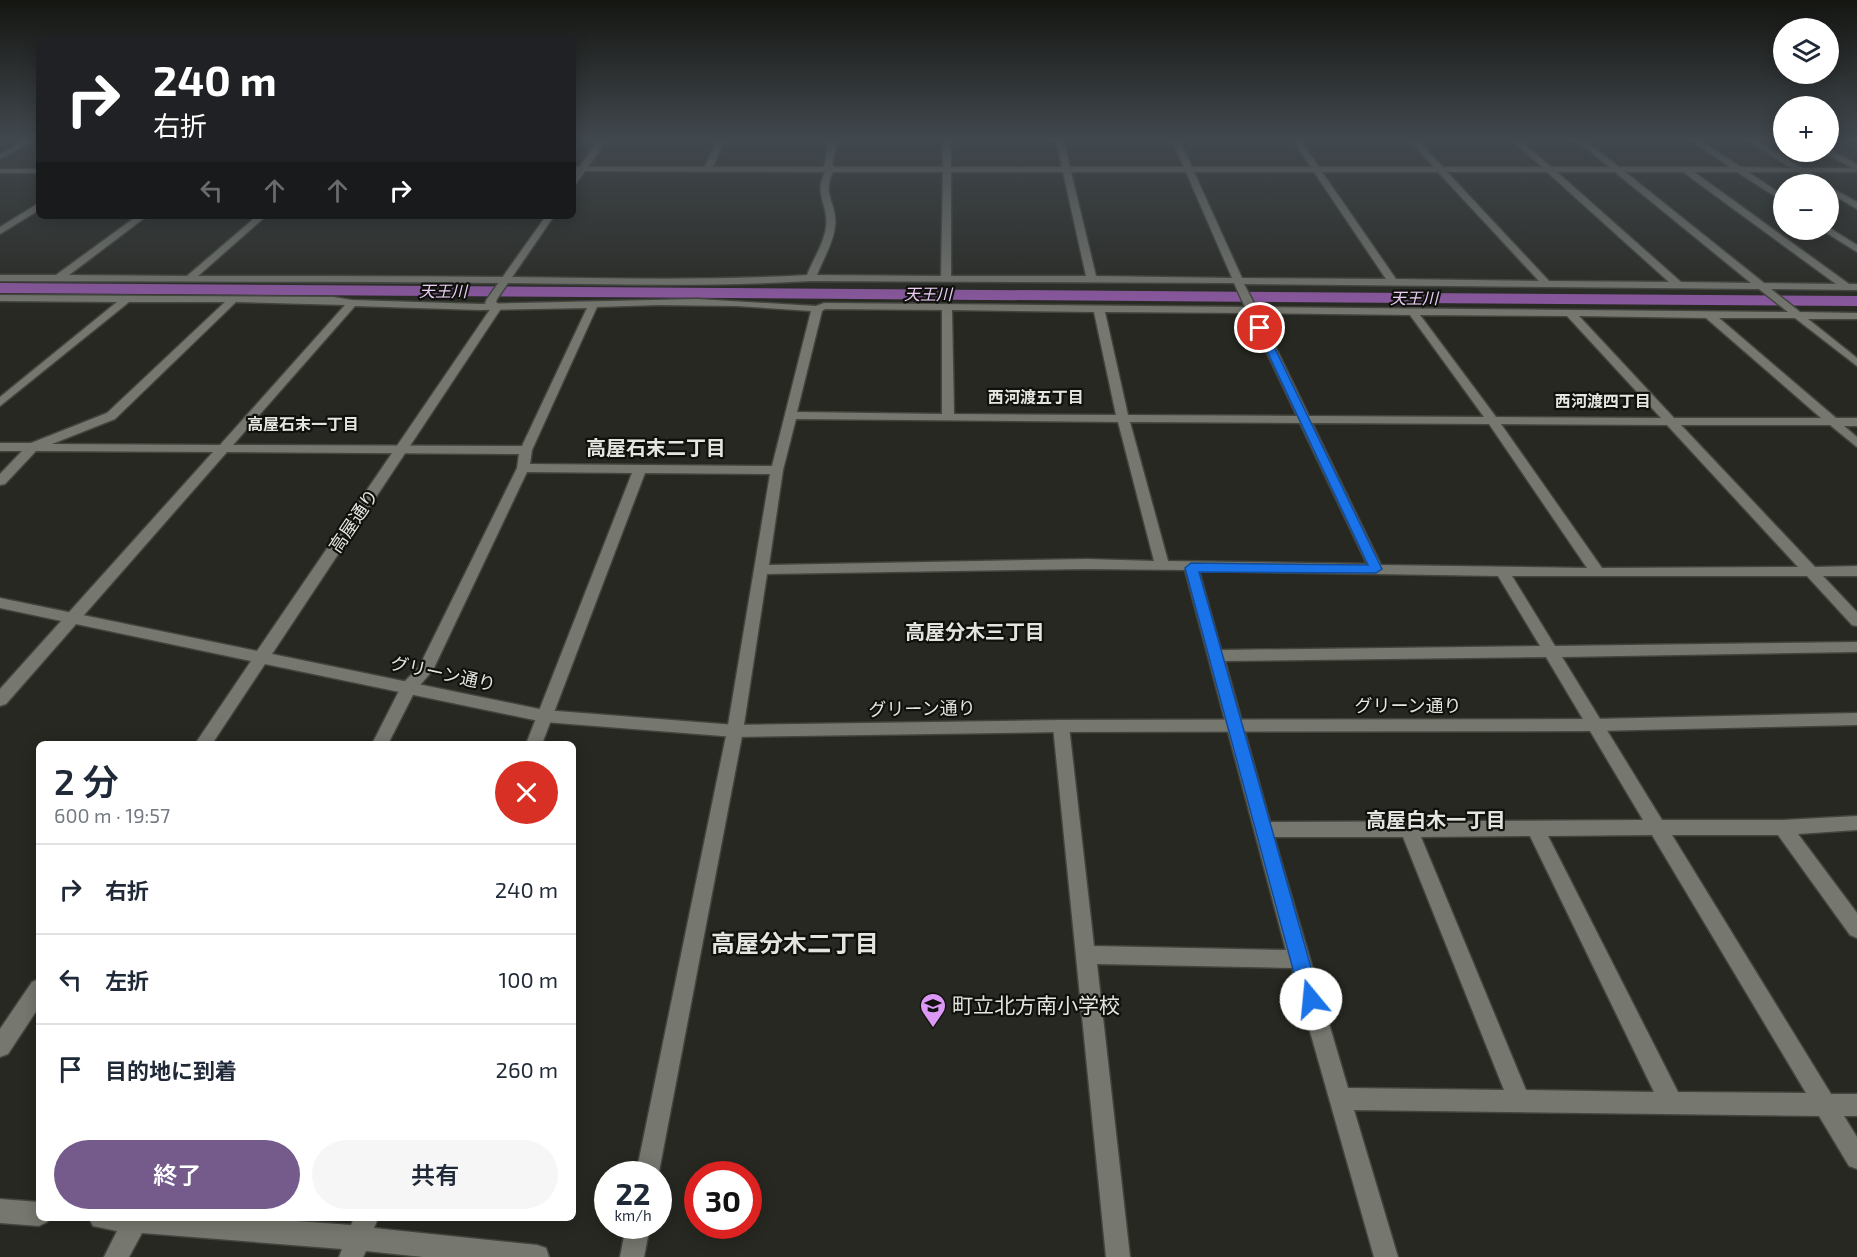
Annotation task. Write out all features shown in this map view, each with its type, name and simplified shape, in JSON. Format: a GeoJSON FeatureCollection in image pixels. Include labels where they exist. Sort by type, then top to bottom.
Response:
{"type":"FeatureCollection","features":[{"type":"Feature","properties":{"kind":"street"},"geometry":{"type":"LineString","coordinates":[[811,278],[826,244],[831,219],[824,200]]}},
{"type":"Feature","properties":{"kind":"street"},"geometry":{"type":"LineString","coordinates":[[946,279],[947,200]]}},
{"type":"Feature","properties":{"kind":"street"},"geometry":{"type":"LineString","coordinates":[[1074,200],[1092,279]]}},
{"type":"Feature","properties":{"kind":"street"},"geometry":{"type":"LineString","coordinates":[[1203,200],[1250,308],[1376,569]]}},
{"type":"Feature","properties":{"kind":"street"},"geometry":{"type":"LineString","coordinates":[[1337,200],[1394,284]]}},
{"type":"Feature","properties":{"kind":"street"},"geometry":{"type":"LineString","coordinates":[[1469,200],[1547,284]]}},
{"type":"Feature","properties":{"kind":"street"},"geometry":{"type":"LineString","coordinates":[[1583,200],[1679,286]]}},
{"type":"Feature","properties":{"kind":"street"},"geometry":{"type":"LineString","coordinates":[[1654,200],[1857,363]]}},
{"type":"Feature","properties":{"kind":"street"},"geometry":{"type":"LineString","coordinates":[[1728,200],[1852,287]]}},
{"type":"Feature","properties":{"kind":"street"},"geometry":{"type":"LineString","coordinates":[[0,231],[36,208]]}},
{"type":"Feature","properties":{"kind":"street"},"geometry":{"type":"LineString","coordinates":[[59,278],[139,219]]}},
{"type":"Feature","properties":{"kind":"street"},"geometry":{"type":"LineString","coordinates":[[189,279],[259,219]]}},
{"type":"Feature","properties":{"kind":"street"},"geometry":{"type":"LineString","coordinates":[[504,283],[548,219]]}},
{"type":"Feature","properties":{"kind":"street"},"geometry":{"type":"LineString","coordinates":[[1839,237],[1857,249]]}},
{"type":"Feature","properties":{"kind":"street"},"geometry":{"type":"LineString","coordinates":[[0,278],[504,283],[744,282],[811,278],[1092,279],[1239,283],[1852,287]]}},
{"type":"Feature","properties":{"kind":"street","name":"高屋通り"},"geometry":{"type":"LineString","coordinates":[[206,741],[400,451],[494,303],[504,283]]}},
{"type":"Feature","properties":{"kind":"street"},"geometry":{"type":"LineString","coordinates":[[0,298],[333,300],[351,303],[759,303],[817,309],[824,306],[1099,310],[1250,308],[1570,314],[1791,312],[1857,316]]}},
{"type":"Feature","properties":{"kind":"street"},"geometry":{"type":"LineString","coordinates":[[0,310],[17,298]]}},
{"type":"Feature","properties":{"kind":"street"},"geometry":{"type":"LineString","coordinates":[[0,403],[126,299]]}},
{"type":"Feature","properties":{"kind":"street"},"geometry":{"type":"LineString","coordinates":[[0,482],[33,447],[111,416],[233,300]]}},
{"type":"Feature","properties":{"kind":"street"},"geometry":{"type":"LineString","coordinates":[[0,700],[351,303]]}},
{"type":"Feature","properties":{"kind":"street"},"geometry":{"type":"LineString","coordinates":[[382,741],[410,687],[425,670],[523,468],[526,450],[594,303]]}},
{"type":"Feature","properties":{"kind":"street"},"geometry":{"type":"LineString","coordinates":[[947,308],[948,418]]}},
{"type":"Feature","properties":{"kind":"street"},"geometry":{"type":"LineString","coordinates":[[651,1161],[735,731],[777,470],[817,309]]}},
{"type":"Feature","properties":{"kind":"street"},"geometry":{"type":"LineString","coordinates":[[1099,310],[1123,418],[1162,564]]}},
{"type":"Feature","properties":{"kind":"street"},"geometry":{"type":"LineString","coordinates":[[1412,311],[1493,421],[1598,573]]}},
{"type":"Feature","properties":{"kind":"street"},"geometry":{"type":"LineString","coordinates":[[1570,314],[1857,621]]}},
{"type":"Feature","properties":{"kind":"street"},"geometry":{"type":"LineString","coordinates":[[1708,314],[1857,443]]}},
{"type":"Feature","properties":{"kind":"street"},"geometry":{"type":"LineString","coordinates":[[789,415],[948,418],[1857,422]]}},
{"type":"Feature","properties":{"kind":"street"},"geometry":{"type":"LineString","coordinates":[[0,447],[526,450]]}},
{"type":"Feature","properties":{"kind":"street"},"geometry":{"type":"LineString","coordinates":[[523,468],[777,470]]}},
{"type":"Feature","properties":{"kind":"street"},"geometry":{"type":"LineString","coordinates":[[535,741],[640,469]]}},
{"type":"Feature","properties":{"kind":"street"},"geometry":{"type":"LineString","coordinates":[[760,570],[1162,564],[1191,568],[1598,573],[1857,571]]}},
{"type":"Feature","properties":{"kind":"street"},"geometry":{"type":"LineString","coordinates":[[1191,568],[1233,726],[1386,1257]]}},
{"type":"Feature","properties":{"kind":"street"},"geometry":{"type":"LineString","coordinates":[[1502,571],[1857,1158]]}},
{"type":"Feature","properties":{"kind":"street","name":"グリーン通り"},"geometry":{"type":"LineString","coordinates":[[0,603],[73,616],[544,716],[735,731],[1061,726],[1595,725],[1857,719]]}},
{"type":"Feature","properties":{"kind":"street"},"geometry":{"type":"LineString","coordinates":[[1216,656],[1857,647]]}},
{"type":"Feature","properties":{"kind":"street"},"geometry":{"type":"LineString","coordinates":[[1061,726],[1118,1257]]}},
{"type":"Feature","properties":{"kind":"street"},"geometry":{"type":"LineString","coordinates":[[1263,830],[1783,827],[1857,823]]}},
{"type":"Feature","properties":{"kind":"street"},"geometry":{"type":"LineString","coordinates":[[1535,827],[1671,1102]]}},
{"type":"Feature","properties":{"kind":"street"},"geometry":{"type":"LineString","coordinates":[[1783,827],[1857,929]]}},
{"type":"Feature","properties":{"kind":"street"},"geometry":{"type":"LineString","coordinates":[[1408,828],[1519,1099]]}},
{"type":"Feature","properties":{"kind":"street"},"geometry":{"type":"LineString","coordinates":[[1085,955],[1299,959]]}},
{"type":"Feature","properties":{"kind":"street"},"geometry":{"type":"LineString","coordinates":[[0,1047],[36,993]]}},
{"type":"Feature","properties":{"kind":"street"},"geometry":{"type":"LineString","coordinates":[[1341,1099],[1519,1099],[1857,1105]]}},
{"type":"Feature","properties":{"kind":"street"},"geometry":{"type":"LineString","coordinates":[[0,1211],[36,1214]]}},
{"type":"Feature","properties":{"kind":"street"},"geometry":{"type":"LineString","coordinates":[[116,1257],[135,1221]]}},
{"type":"Feature","properties":{"kind":"street"},"geometry":{"type":"LineString","coordinates":[[159,1221],[358,1238],[537,1257]]}},
{"type":"Feature","properties":{"kind":"street"},"geometry":{"type":"LineString","coordinates":[[632,1257],[635,1239]]}},
{"type":"Feature","properties":{"kind":"waterway","name":"天王川"},"geometry":{"type":"LineString","coordinates":[[0,288],[452,293],[1857,301]]}},
{"type":"Feature","properties":{"kind":"place","name":"町立北方南小学校"},"geometry":{"type":"Point","coordinates":[933,1029]}},
{"type":"Feature","properties":{"kind":"district","name":"西河渡五丁目"},"geometry":{"type":"Point","coordinates":[1036,397]}},
{"type":"Feature","properties":{"kind":"district","name":"西河渡四丁目"},"geometry":{"type":"Point","coordinates":[1603,401]}},
{"type":"Feature","properties":{"kind":"district","name":"高屋石末一丁目"},"geometry":{"type":"Point","coordinates":[303,424]}},
{"type":"Feature","properties":{"kind":"district","name":"高屋石末二丁目"},"geometry":{"type":"Point","coordinates":[656,448]}},
{"type":"Feature","properties":{"kind":"district","name":"高屋分木三丁目"},"geometry":{"type":"Point","coordinates":[975,632]}},
{"type":"Feature","properties":{"kind":"district","name":"高屋白木一丁目"},"geometry":{"type":"Point","coordinates":[1436,820]}},
{"type":"Feature","properties":{"kind":"district","name":"高屋分木二丁目"},"geometry":{"type":"Point","coordinates":[795,944]}},
{"type":"Feature","properties":{"kind":"route"},"geometry":{"type":"LineString","coordinates":[[1260,328],[1376,569],[1191,568],[1233,726],[1311,999]]}}]}
